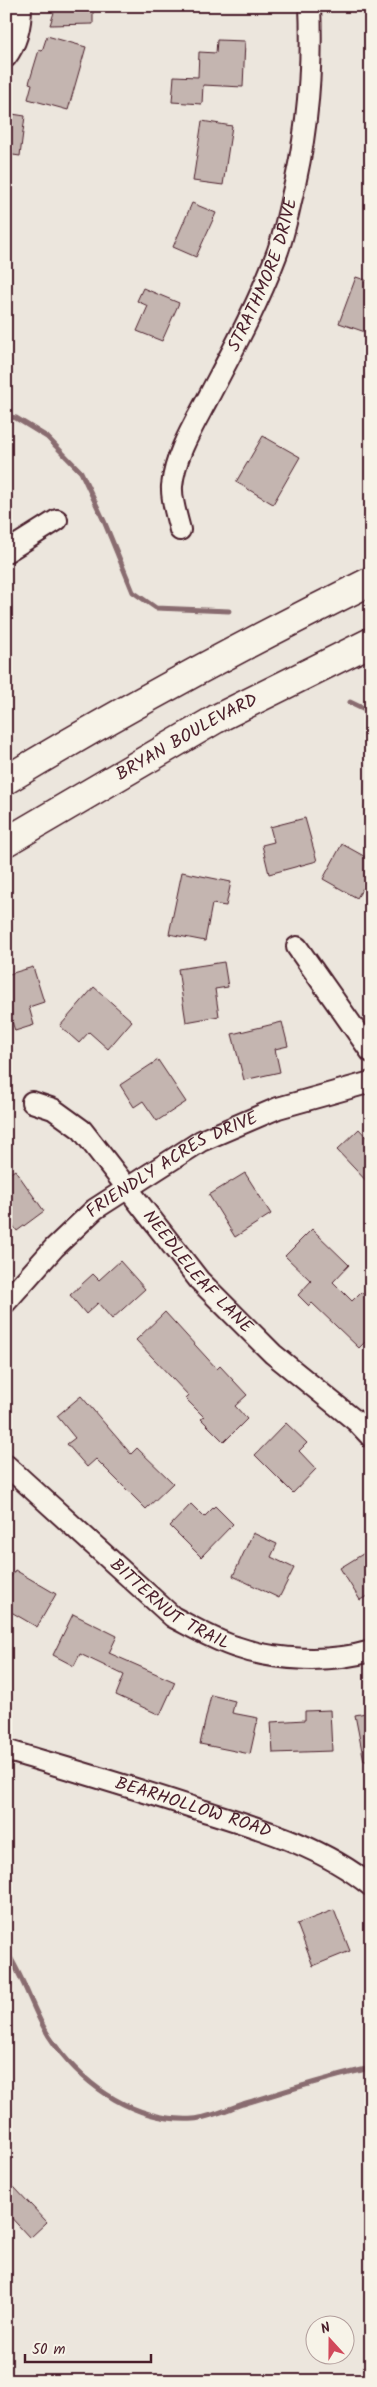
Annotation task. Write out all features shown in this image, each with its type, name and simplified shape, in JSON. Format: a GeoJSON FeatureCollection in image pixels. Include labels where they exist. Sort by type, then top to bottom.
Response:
{"type":"FeatureCollection","features":[{"type":"Feature","properties":{"kind":"highway"},"geometry":{"type":"LineString","coordinates":[[6,780],[165,686],[251,640],[371,581]]}},
{"type":"Feature","properties":{"kind":"highway","name":"BRYAN BOULEVARD"},"geometry":{"type":"LineString","coordinates":[[6,842],[216,719],[371,642]]}},
{"type":"Feature","properties":{"kind":"street"},"geometry":{"type":"LineString","coordinates":[[6,57],[13,45],[21,6]]}},
{"type":"Feature","properties":{"kind":"street","name":"STRATHMORE DRIVE"},"geometry":{"type":"LineString","coordinates":[[180,530],[172,488],[175,469],[192,428],[251,314],[277,254],[288,213],[300,164],[308,115],[312,51],[310,6]]}},
{"type":"Feature","properties":{"kind":"street"},"geometry":{"type":"LineString","coordinates":[[6,552],[56,520]]}},
{"type":"Feature","properties":{"kind":"street"},"geometry":{"type":"LineString","coordinates":[[297,947],[371,1052]]}},
{"type":"Feature","properties":{"kind":"street","name":"FRIENDLY ACRES DRIVE"},"geometry":{"type":"LineString","coordinates":[[6,1302],[54,1248],[96,1209],[128,1187],[209,1138],[278,1108],[371,1082]]}},
{"type":"Feature","properties":{"kind":"street","name":"NEEDLELEAF LANE"},"geometry":{"type":"LineString","coordinates":[[32,1102],[54,1109],[82,1130],[128,1187],[198,1280],[273,1354],[357,1422],[371,1437]]}},
{"type":"Feature","properties":{"kind":"street","name":"BITTERNUT TRAIL"},"geometry":{"type":"LineString","coordinates":[[6,1465],[173,1617],[206,1634],[236,1647],[263,1654],[331,1657],[371,1650]]}},
{"type":"Feature","properties":{"kind":"street","name":"BEARHOLLOW ROAD"},"geometry":{"type":"LineString","coordinates":[[6,1750],[212,1813],[313,1849],[371,1886]]}},
{"type":"Feature","properties":{"kind":"building"},"geometry":{"type":"Polygon","coordinates":[[[56,6],[93,6],[93,24],[50,25],[56,6]]]}},
{"type":"Feature","properties":{"kind":"building"},"geometry":{"type":"Polygon","coordinates":[[[47,36],[86,47],[68,110],[28,99],[32,84],[29,83],[39,50],[42,51],[47,36]]]}},
{"type":"Feature","properties":{"kind":"building"},"geometry":{"type":"Polygon","coordinates":[[[217,40],[245,41],[243,87],[203,85],[202,104],[172,102],[174,76],[198,77],[199,52],[216,53],[217,40]]]}},
{"type":"Feature","properties":{"kind":"building"},"geometry":{"type":"Polygon","coordinates":[[[6,113],[25,116],[20,156],[6,154],[6,113]]]}},
{"type":"Feature","properties":{"kind":"building"},"geometry":{"type":"Polygon","coordinates":[[[202,121],[232,126],[223,185],[193,181],[202,121]]]}},
{"type":"Feature","properties":{"kind":"building"},"geometry":{"type":"Polygon","coordinates":[[[192,203],[216,213],[196,257],[173,247],[192,203]]]}},
{"type":"Feature","properties":{"kind":"building"},"geometry":{"type":"Polygon","coordinates":[[[356,277],[371,282],[371,334],[339,323],[356,277]]]}},
{"type":"Feature","properties":{"kind":"building"},"geometry":{"type":"Polygon","coordinates":[[[143,288],[179,303],[162,341],[137,331],[148,306],[137,301],[143,288]]]}},
{"type":"Feature","properties":{"kind":"building"},"geometry":{"type":"Polygon","coordinates":[[[263,436],[300,457],[273,504],[236,482],[263,436]]]}},
{"type":"Feature","properties":{"kind":"building"},"geometry":{"type":"Polygon","coordinates":[[[305,818],[317,861],[269,874],[262,845],[274,842],[270,827],[305,818]]]}},
{"type":"Feature","properties":{"kind":"building"},"geometry":{"type":"Polygon","coordinates":[[[342,844],[371,860],[371,892],[363,888],[357,898],[323,879],[342,844]]]}},
{"type":"Feature","properties":{"kind":"building"},"geometry":{"type":"Polygon","coordinates":[[[182,872],[231,882],[226,906],[212,904],[205,941],[169,934],[182,872]]]}},
{"type":"Feature","properties":{"kind":"building"},"geometry":{"type":"Polygon","coordinates":[[[224,962],[228,987],[215,989],[219,1016],[186,1022],[178,969],[224,962]]]}},
{"type":"Feature","properties":{"kind":"building"},"geometry":{"type":"Polygon","coordinates":[[[33,967],[44,1002],[29,1007],[34,1025],[15,1031],[6,1002],[6,975],[33,967]]]}},
{"type":"Feature","properties":{"kind":"building"},"geometry":{"type":"Polygon","coordinates":[[[94,987],[132,1021],[108,1049],[89,1032],[79,1043],[60,1026],[94,987]]]}},
{"type":"Feature","properties":{"kind":"building"},"geometry":{"type":"Polygon","coordinates":[[[282,1022],[288,1046],[275,1049],[280,1072],[244,1080],[232,1034],[282,1022]]]}},
{"type":"Feature","properties":{"kind":"building"},"geometry":{"type":"Polygon","coordinates":[[[158,1060],[186,1102],[157,1121],[143,1101],[134,1107],[120,1085],[158,1060]]]}},
{"type":"Feature","properties":{"kind":"building"},"geometry":{"type":"Polygon","coordinates":[[[359,1129],[371,1142],[371,1186],[337,1150],[359,1129]]]}},
{"type":"Feature","properties":{"kind":"building"},"geometry":{"type":"Polygon","coordinates":[[[15,1170],[44,1211],[17,1231],[6,1216],[6,1176],[15,1170]]]}},
{"type":"Feature","properties":{"kind":"building"},"geometry":{"type":"Polygon","coordinates":[[[245,1173],[271,1214],[235,1237],[209,1195],[245,1173]]]}},
{"type":"Feature","properties":{"kind":"building"},"geometry":{"type":"Polygon","coordinates":[[[312,1229],[349,1265],[333,1282],[352,1301],[361,1292],[371,1301],[371,1336],[359,1348],[312,1303],[309,1306],[298,1295],[311,1281],[285,1256],[312,1229]]]}},
{"type":"Feature","properties":{"kind":"building"},"geometry":{"type":"Polygon","coordinates":[[[120,1261],[145,1289],[112,1319],[98,1303],[86,1314],[70,1295],[93,1274],[99,1280],[120,1261]]]}},
{"type":"Feature","properties":{"kind":"building"},"geometry":{"type":"Polygon","coordinates":[[[165,1312],[217,1369],[220,1366],[247,1395],[235,1406],[247,1419],[224,1442],[201,1419],[204,1417],[186,1399],[189,1396],[136,1340],[165,1312]]]}},
{"type":"Feature","properties":{"kind":"building"},"geometry":{"type":"Polygon","coordinates":[[[81,1396],[131,1454],[137,1448],[173,1483],[146,1509],[96,1459],[87,1467],[67,1444],[75,1438],[57,1416],[81,1396]]]}},
{"type":"Feature","properties":{"kind":"building"},"geometry":{"type":"Polygon","coordinates":[[[286,1423],[307,1443],[299,1451],[316,1469],[293,1493],[255,1455],[286,1423]]]}},
{"type":"Feature","properties":{"kind":"building"},"geometry":{"type":"Polygon","coordinates":[[[191,1504],[204,1517],[215,1506],[233,1524],[201,1557],[170,1526],[191,1504]]]}},
{"type":"Feature","properties":{"kind":"building"},"geometry":{"type":"Polygon","coordinates":[[[253,1533],[277,1544],[271,1557],[294,1568],[279,1598],[233,1576],[253,1533]]]}},
{"type":"Feature","properties":{"kind":"building"},"geometry":{"type":"Polygon","coordinates":[[[371,1549],[371,1594],[360,1600],[340,1568],[371,1549]]]}},
{"type":"Feature","properties":{"kind":"building"},"geometry":{"type":"Polygon","coordinates":[[[15,1570],[56,1594],[37,1627],[6,1609],[6,1585],[15,1570]]]}},
{"type":"Feature","properties":{"kind":"building"},"geometry":{"type":"Polygon","coordinates":[[[73,1614],[117,1636],[109,1653],[175,1682],[160,1715],[116,1695],[124,1675],[80,1654],[74,1666],[53,1655],[73,1614]]]}},
{"type":"Feature","properties":{"kind":"building"},"geometry":{"type":"Polygon","coordinates":[[[211,1695],[235,1701],[232,1713],[258,1718],[250,1754],[200,1744],[211,1695]]]}},
{"type":"Feature","properties":{"kind":"building"},"geometry":{"type":"Polygon","coordinates":[[[330,1710],[332,1751],[273,1753],[271,1722],[305,1720],[305,1711],[330,1710]]]}},
{"type":"Feature","properties":{"kind":"building"},"geometry":{"type":"Polygon","coordinates":[[[371,1712],[371,1761],[364,1761],[355,1715],[371,1712]]]}},
{"type":"Feature","properties":{"kind":"building"},"geometry":{"type":"Polygon","coordinates":[[[334,1910],[350,1951],[313,1966],[297,1924],[334,1910]]]}},
{"type":"Feature","properties":{"kind":"building"},"geometry":{"type":"Polygon","coordinates":[[[14,2187],[47,2222],[30,2238],[6,2212],[6,2194],[14,2187]]]}},
{"type":"Feature","properties":{"kind":"waterway"},"geometry":{"type":"LineString","coordinates":[[6,416],[16,418],[47,437],[81,472],[104,521],[133,592],[156,608],[229,611]]}},
{"type":"Feature","properties":{"kind":"waterway"},"geometry":{"type":"LineString","coordinates":[[350,702],[371,712]]}},
{"type":"Feature","properties":{"kind":"waterway"},"geometry":{"type":"LineString","coordinates":[[6,1951],[19,1974],[41,2023],[68,2061],[98,2088],[115,2099],[152,2115],[193,2119],[205,2117],[307,2084],[371,2068]]}}]}
